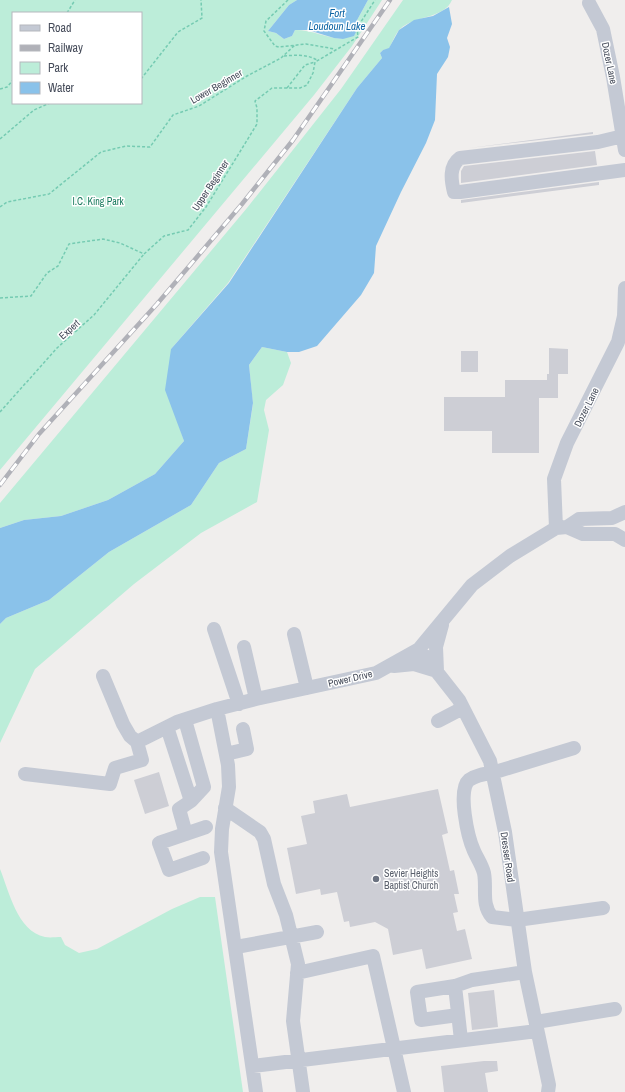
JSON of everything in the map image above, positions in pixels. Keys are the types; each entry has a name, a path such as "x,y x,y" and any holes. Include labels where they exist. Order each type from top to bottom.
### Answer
{"street":[{"name":"Dozer Lane","path":"589,3 603,29 613,76 624,143"},
{"path":"624,143 598,142 460,158 453,167 451,177 454,192 460,192 625,170"},
{"name":"Dozer Lane","path":"562,528 554,479 567,443 618,342 624,316 625,288"},
{"name":"Power Drive","path":"137,742 185,720 217,709 376,673 419,649 444,621 472,585 510,556 579,519 612,518 625,512"},
{"path":"562,528 583,534 615,534 625,540"},
{"path":"384,668 407,664 423,666 436,671 436,647 444,621"},
{"path":"214,629 239,704"},
{"path":"294,634 307,688"},
{"path":"244,647 256,699"},
{"name":"Dresser Road","path":"419,649 460,700 490,761 505,832 525,972 550,1090"},
{"path":"26,774 110,784 115,768 142,760 137,742 130,736 123,724 103,676"},
{"path":"438,721 463,708"},
{"path":"217,709 226,754 229,786 222,829 221,852 256,1092"},
{"path":"185,720 204,787 191,801 179,808 186,834"},
{"path":"167,728 191,801"},
{"path":"226,754 247,749 243,729"},
{"path":"574,748 492,773 479,775 468,780 464,789 464,803 473,850 484,873 485,906 492,916 517,920 603,908"},
{"path":"225,808 260,832 264,839 274,884 286,915 298,964 293,1020 303,1092"},
{"path":"203,858 168,870 159,844 206,827"},
{"path":"236,947 317,932"},
{"path":"297,973 373,956 404,1092"},
{"path":"458,1015 421,1020 418,992 455,986 472,980 525,972"},
{"path":"455,986 461,1040"},
{"path":"253,1066 461,1040 615,1009"}],"path":[{"path":"68,12 75,0"},
{"path":"142,78 178,32 202,18 201,0"},
{"path":"288,0 266,21 264,31 275,46 283,47 306,44 337,49"},
{"path":"287,88 305,65 316,61 358,37 357,28 375,0"},
{"name":"Lower Beginner","path":"0,207 7,202 49,194 101,152 126,146 150,147 173,115 199,106 247,76 284,56 295,45"},
{"path":"284,56 300,55 312,57 316,61"},
{"name":"Upper Beginner","path":"144,254 164,236 188,230 206,207 257,124 258,108 255,101 272,88 300,88 307,85 313,73 316,61"},
{"path":"0,89 7,87 12,81"},
{"path":"0,139 34,110 48,104"},
{"path":"0,298 31,296 47,273 58,266 68,244 103,239 120,243 144,254"},
{"name":"Expert","path":"0,412 57,348 94,315 144,254"}],"green space":[{"name":"I.C. King Park","path":"0,0 297,0 289,5 268,31 276,33 284,39 292,36 295,30 307,31 343,39 355,28 356,22 368,0 382,0 352,46 314,95 0,470"},
{"path":"403,0 452,0 443,11 413,21 400,29 389,49 383,50 380,53 382,58 357,88 228,283 171,349 178,423 184,441 155,474 108,500 61,516 24,520 0,528 0,503 247,208 341,89"},
{"path":"262,347 287,352 291,363 283,385 266,400 264,410 269,430 257,502 201,533 134,584 35,669 0,743 0,624 6,618 49,600 109,552 191,505 219,463 246,449 253,404 249,365"},
{"path":"0,869 15,909 27,927 35,933 45,937 61,937 65,945 79,953 97,949 172,909 200,897 215,897 243,1092 0,1092"}],"water":[{"name":"Fort Loudoun Lake","path":"297,0 368,0 356,22 356,32 354,36 343,39 334,38 308,30 295,30 292,36 284,39 276,33 268,31 289,5"},
{"path":"449,7 452,24 447,38 450,47 448,57 437,74 435,120 426,143 376,246 374,273 361,295 317,346 299,352 287,352 262,347 249,365 253,403 246,449 219,463 191,505 109,552 49,600 6,618 0,624 0,528 24,520 61,516 108,500 155,474 184,441 165,390 171,349 229,283 357,88 382,58 380,53 389,48 399,30 414,20 433,16"}],"building":[{"path":"593,132 593,134 469,148"},
{"path":"595,151 597,165 461,183 461,171 464,166"},
{"path":"599,182 599,185 461,203 461,200"},
{"path":"549,348 568,349 568,374 558,374 558,398 539,398 539,453 492,453 492,431 444,431 444,397 505,397 505,380 547,380 547,374 549,374"},
{"path":"461,351 478,351 478,372 461,372"},
{"path":"159,772 169,806 145,814 134,780"},
{"name":"Sevier Heights Baptist Church","path":"438,789 448,833 442,835 450,871 454,870 459,894 454,894 458,912 453,913 457,931 465,929 472,959 426,969 422,949 393,955 388,929 375,922 350,927 349,921 344,922 337,892 321,895 320,889 296,894 287,848 307,844 301,816 315,813 313,801 347,794 350,807"},
{"path":"494,990 498,1027 472,1030 468,993"},
{"path":"497,1061 498,1071 485,1073 488,1092 444,1092 441,1066"}],"railway":[{"path":"0,485 39,434 157,304 242,204 293,140 390,0"}],"place":[{"name":"Sevier Heights Baptist Church","path":"376,879"}]}
